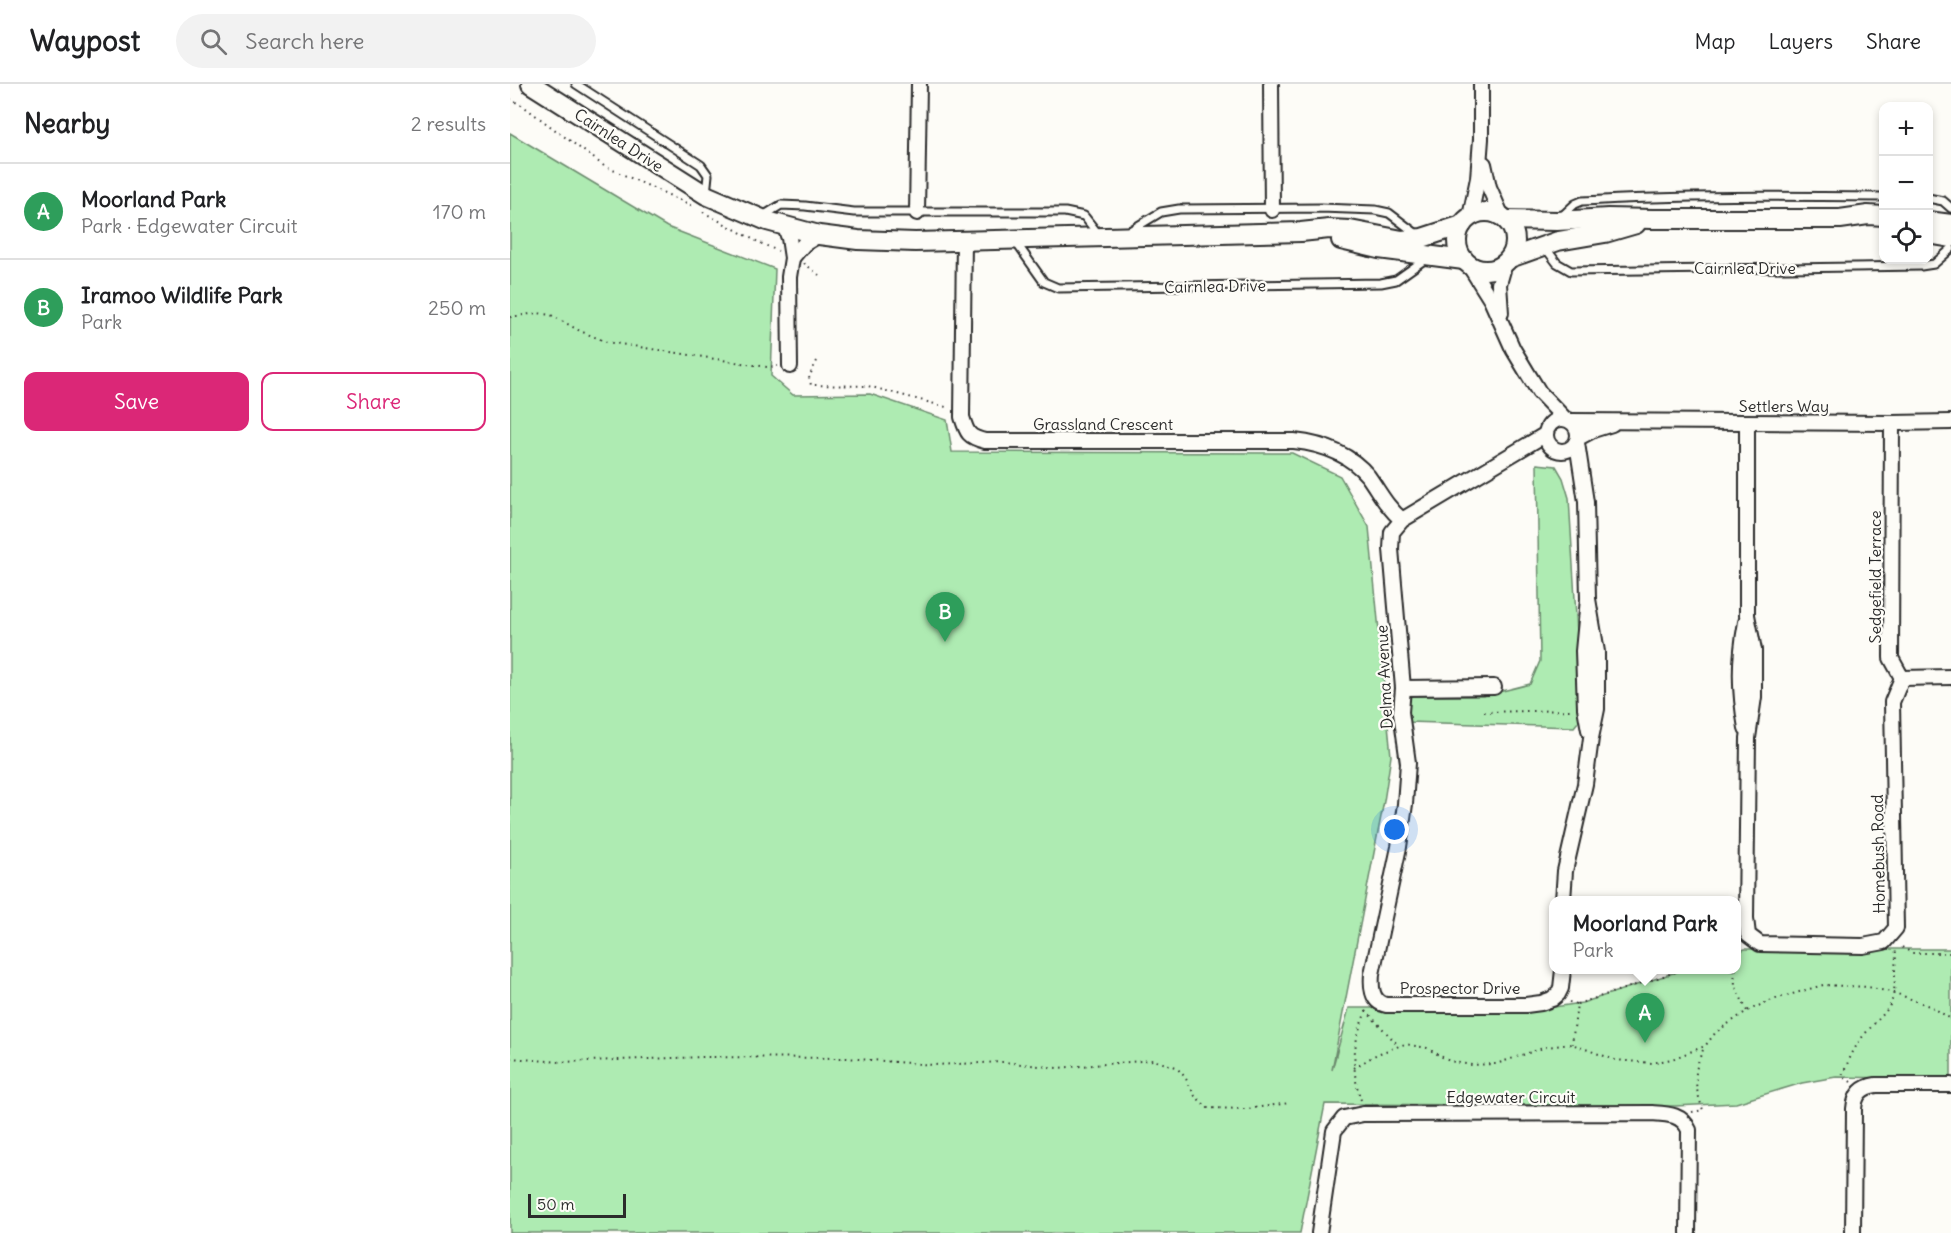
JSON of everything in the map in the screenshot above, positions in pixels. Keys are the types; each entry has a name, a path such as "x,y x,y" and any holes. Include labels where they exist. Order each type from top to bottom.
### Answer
{"street":[{"name":"Cairnlea Drive","path":"531,84 706,195 760,218 819,235 858,240 915,242 1301,232 1329,229 1350,230 1402,240 1422,238 1466,221"},
{"path":"917,213 919,84"},
{"path":"1271,84 1272,210"},
{"path":"1481,84 1478,178 1466,221 1458,234 1459,252 1491,300 1513,349 1539,392 1577,428 1586,502 1588,599 1584,651 1585,708 1591,738 1586,784 1565,871 1563,896"},
{"path":"1481,139 1485,173 1504,218 1514,234 1514,251 1507,261 1499,284 1502,324"},
{"path":"1466,221 1486,212 1504,218 1557,221 1608,218 1840,219 1879,216"},
{"path":"1466,262 1478,269 1497,268 1507,261 1557,240 1605,233 1652,219"},
{"path":"1840,219 1879,225"},
{"path":"1933,222 1951,224"},
{"path":"784,225 797,260"},
{"name":"Cairnlea Drive","path":"1301,232 1379,249 1466,262"},
{"path":"790,366 789,277 804,244 819,235"},
{"path":"1933,235 1951,237"},
{"name":"Grassland Crescent","path":"964,240 962,417 966,431 974,438 985,441 1316,443 1352,461 1366,475 1385,503 1402,520"},
{"path":"1539,392 1546,439 1571,463 1583,484"},
{"path":"1402,520 1511,456 1546,431 1555,420 1567,420"},
{"name":"Settlers Way","path":"1567,420 1951,422"},
{"name":"Settlers Way","path":"1577,440 1593,430 1617,422"},
{"name":"Homebush Road","path":"1747,422 1748,615 1741,650 1740,697 1748,738 1746,918 1748,935 1760,944 1863,946 1884,942 1896,928 1892,702 1902,678"},
{"name":"Sedgefield Terrace","path":"1892,423 1891,658 1902,678"},
{"path":"1511,456 1569,450 1577,440"},
{"name":"Delma Avenue","path":"1369,1005 1372,974 1406,804 1408,763 1401,712 1403,688 1391,537 1402,520"},
{"path":"1902,678 1951,677"},
{"path":"1403,688 1494,687"},
{"name":"Prospector Drive","path":"1369,1005 1526,1005 1541,1003 1558,994 1562,974"},
{"path":"1853,1233 1854,1109 1857,1096 1864,1088 1876,1085 1951,1084"},
{"name":"Edgewater Circuit","path":"1319,1233 1334,1131 1344,1118 1363,1114 1582,1113 1667,1114 1674,1115 1686,1124 1689,1140 1688,1233"}],"lane":[{"name":"Cairnlea Drive","path":"576,84 701,165 708,175 706,195"},
{"path":"1557,221 1575,204 1582,201 1713,197 1879,197"},
{"path":"1933,199 1944,201 1951,208"},
{"path":"760,218 781,205 854,212 1065,212 1084,216 1100,236"},
{"path":"1124,236 1150,217 1161,212 1179,209 1332,208 1389,213 1422,238"},
{"name":"Cairnlea Drive","path":"1013,238 1044,282 1058,288 1381,283 1396,280 1431,255"},
{"name":"Cairnlea Drive","path":"1543,246 1557,263 1571,271 1911,267 1934,264 1951,249"}],"path":[{"path":"510,99 523,106 604,166 675,197 779,251"},
{"path":"797,260 819,276"},
{"path":"510,317 537,313 551,315 580,331 607,342 767,367 790,366"},
{"path":"817,361 809,377 811,385 868,386 946,407"},
{"path":"1484,712 1575,710"},
{"path":"1852,1084 1842,1076 1848,1061 1863,1036 1885,1014 1895,993 1897,956 1891,934"},
{"path":"1741,950 1747,945"},
{"path":"1902,946 1912,953 1951,953"},
{"path":"1565,1000 1577,1004 1667,974"},
{"path":"1734,974 1735,985 1747,1011"},
{"path":"1690,1112 1703,1110 1695,1084 1695,1072 1704,1046 1716,1032 1747,1011 1772,999 1823,985 1868,987 1895,993 1932,1007 1951,1019"},
{"path":"1572,1044 1577,1004"},
{"path":"1362,1106 1357,1091 1354,1068 1355,1048 1359,1027 1369,1005 1399,1046"},
{"path":"1354,1068 1377,1054 1405,1044 1426,1048 1449,1061 1472,1065 1496,1064 1546,1047 1572,1044 1615,1060 1652,1063 1683,1056 1704,1046"},
{"path":"510,1058 560,1062 704,1057 846,1058 934,1065 1004,1062 1057,1068 1153,1060 1176,1067 1185,1077 1195,1096 1208,1108 1247,1109 1289,1103"}],"green space":[{"path":"510,133 667,227 775,269 771,376 793,395 870,394 947,420 952,452 1292,453 1340,476 1369,527 1391,756 1332,1070 1349,1008 1547,1008 1582,1003 1670,974 1741,974 1741,950 1745,949 1951,949 1951,1079 1836,1077 1802,1083 1736,1103 1675,1106 1325,1104 1300,1233 510,1233"},
{"path":"1537,464 1556,466 1563,478 1569,498 1582,717 1574,727 1408,722 1408,696 1483,696 1530,684 1540,661"}],"place":[{"name":"Iramoo Wildlife Park","path":"945,642"},
{"name":"Moorland Park","path":"1645,1043"}]}
